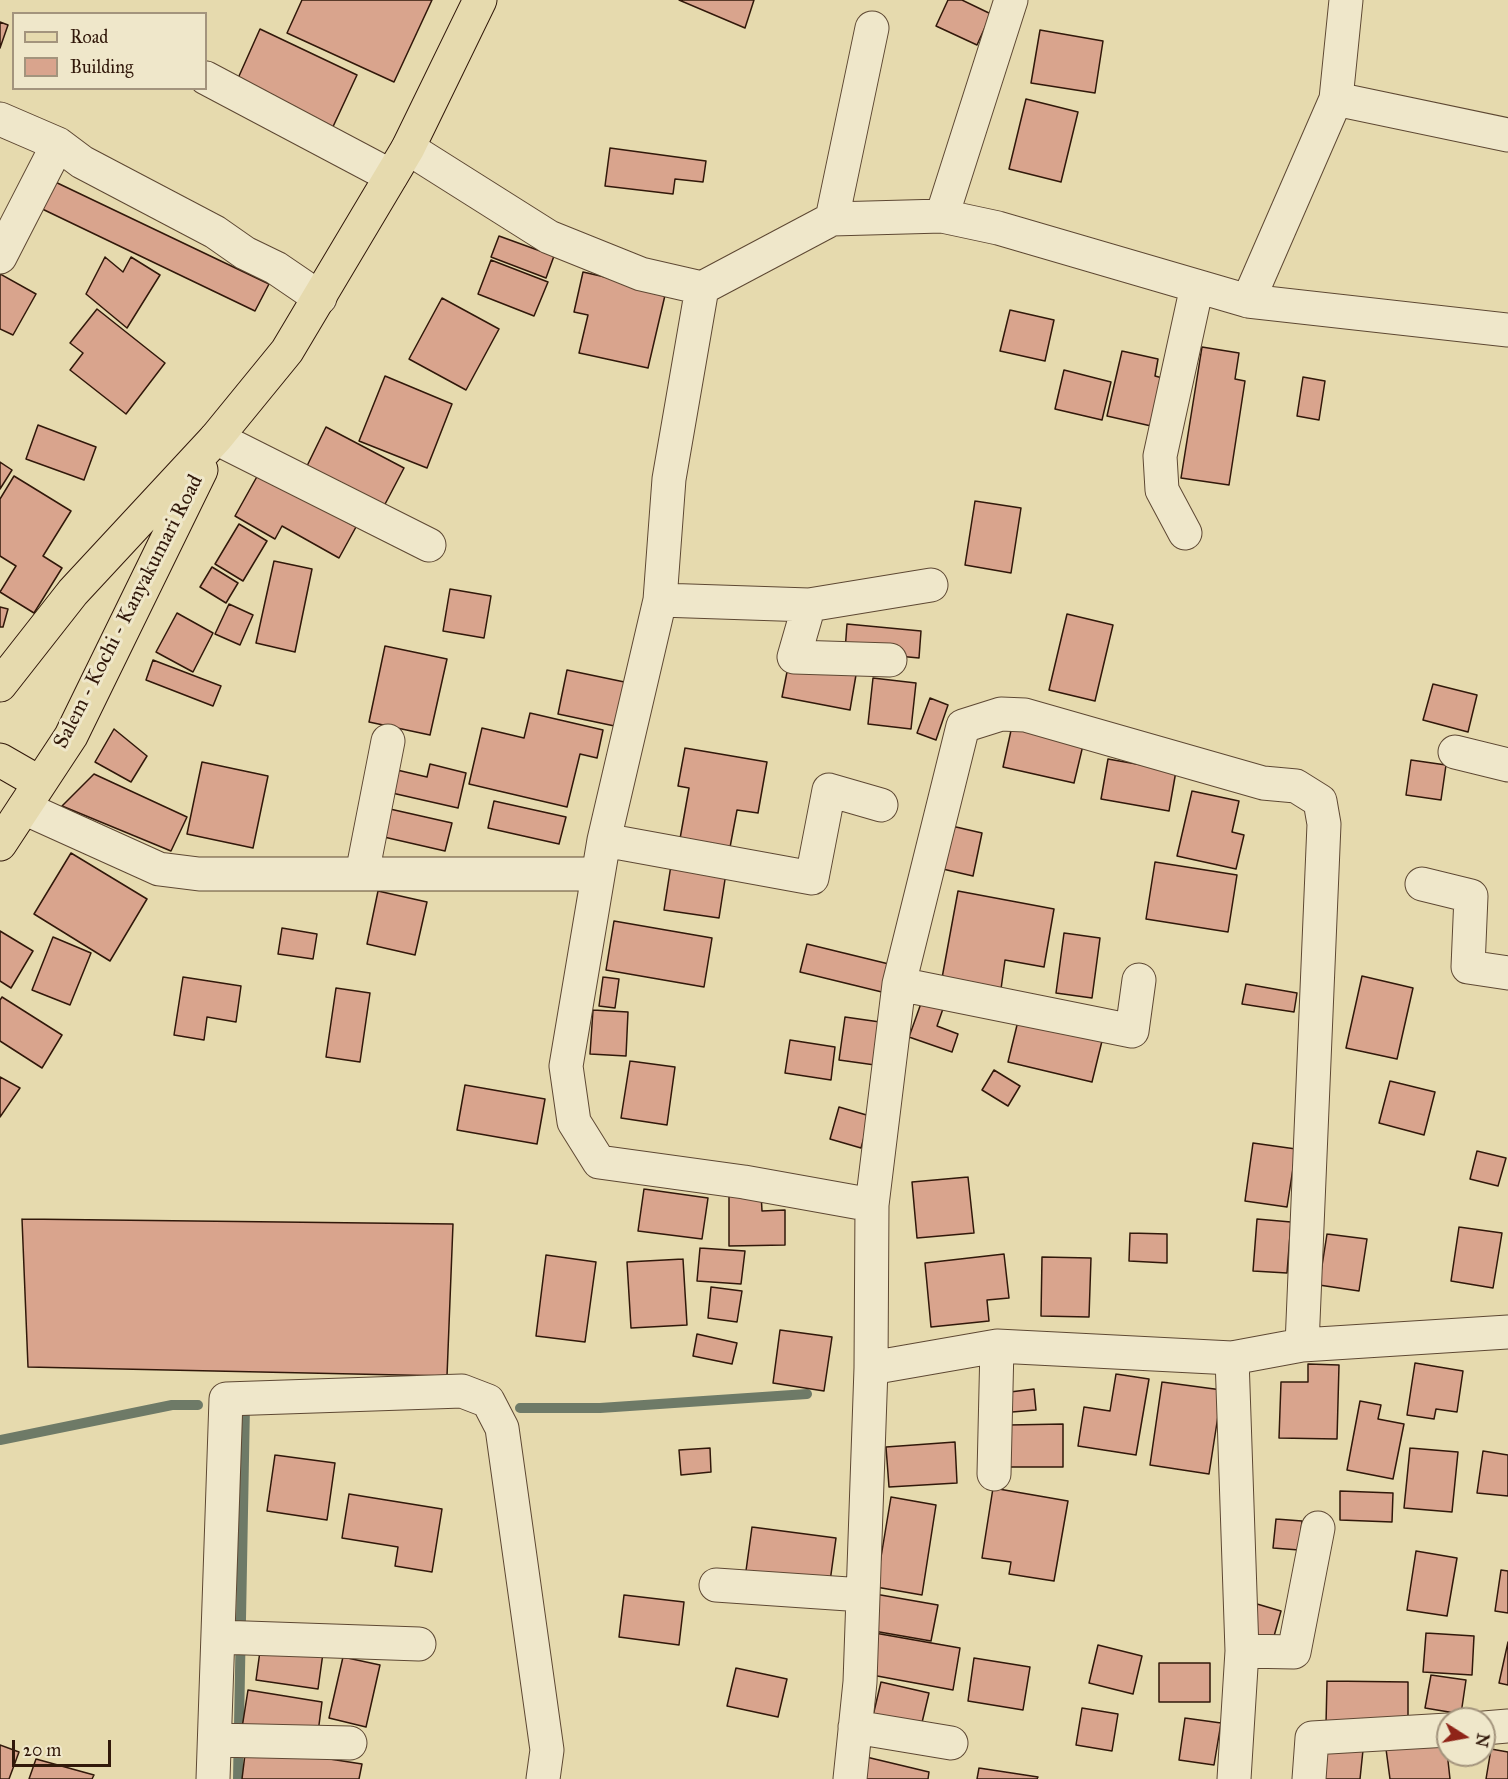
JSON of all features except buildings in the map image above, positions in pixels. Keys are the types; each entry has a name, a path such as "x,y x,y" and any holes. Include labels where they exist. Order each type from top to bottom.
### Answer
{"main road":[{"name":"Salem - Kochi - Kanyakumari Road","path":"0,685 73,592 216,438 287,351 408,148 480,0"},
{"name":"Salem - Kochi - Kanyakumari Road","path":"0,844 71,736 216,438"},
{"path":"0,760 32,795"}],"street":[{"path":"942,216 1011,0"},
{"path":"1248,300 1336,99 1346,0"},
{"path":"831,219 872,28"},
{"path":"207,79 390,176"},
{"path":"1336,99 1508,135"},
{"path":"0,119 57,144 82,162 215,232 245,253 276,268 320,298"},
{"path":"0,257 57,144"},
{"path":"408,148 549,237 641,274 702,288 831,219 942,216 998,228 1248,300 1508,330"},
{"path":"1185,533 1162,490 1160,456 1197,286"},
{"path":"702,288 669,479 660,600 603,840 566,1066 574,1122 599,1162 744,1182 872,1205"},
{"path":"216,438 429,545"},
{"path":"660,600 809,605 883,591 931,585"},
{"path":"809,605 794,657 890,660"},
{"path":"850,1779 860,1682 871,1368 872,1205 899,984 963,726 1001,714 1026,715 1263,783 1296,786 1320,801 1323,824 1302,1345"},
{"path":"362,874 388,741"},
{"path":"1455,752 1508,765"},
{"path":"603,840 812,878 829,790 881,805"},
{"path":"32,795 159,869 199,874 597,874"},
{"path":"1422,884 1471,896 1468,967 1508,973"},
{"path":"899,984 1132,1031 1139,980"},
{"path":"871,1368 997,1346 1232,1358 1302,1345 1508,1332"},
{"path":"994,1474 997,1346"},
{"path":"1232,1358 1242,1651 1234,1779"},
{"path":"213,1779 226,1399 462,1391 488,1401 501,1428 547,1750 543,1779"},
{"path":"1242,1651 1294,1653 1318,1528"},
{"path":"716,1585 863,1595"},
{"path":"218,1636 419,1644"},
{"path":"855,1727 951,1743"},
{"path":"1309,1779 1312,1738 1436,1731"},
{"path":"215,1740 350,1743"}],"waterway":[{"path":"520,1408 600,1408 807,1394"},
{"path":"0,1440 172,1405 198,1405"},
{"path":"238,1779 245,1405"}]}
